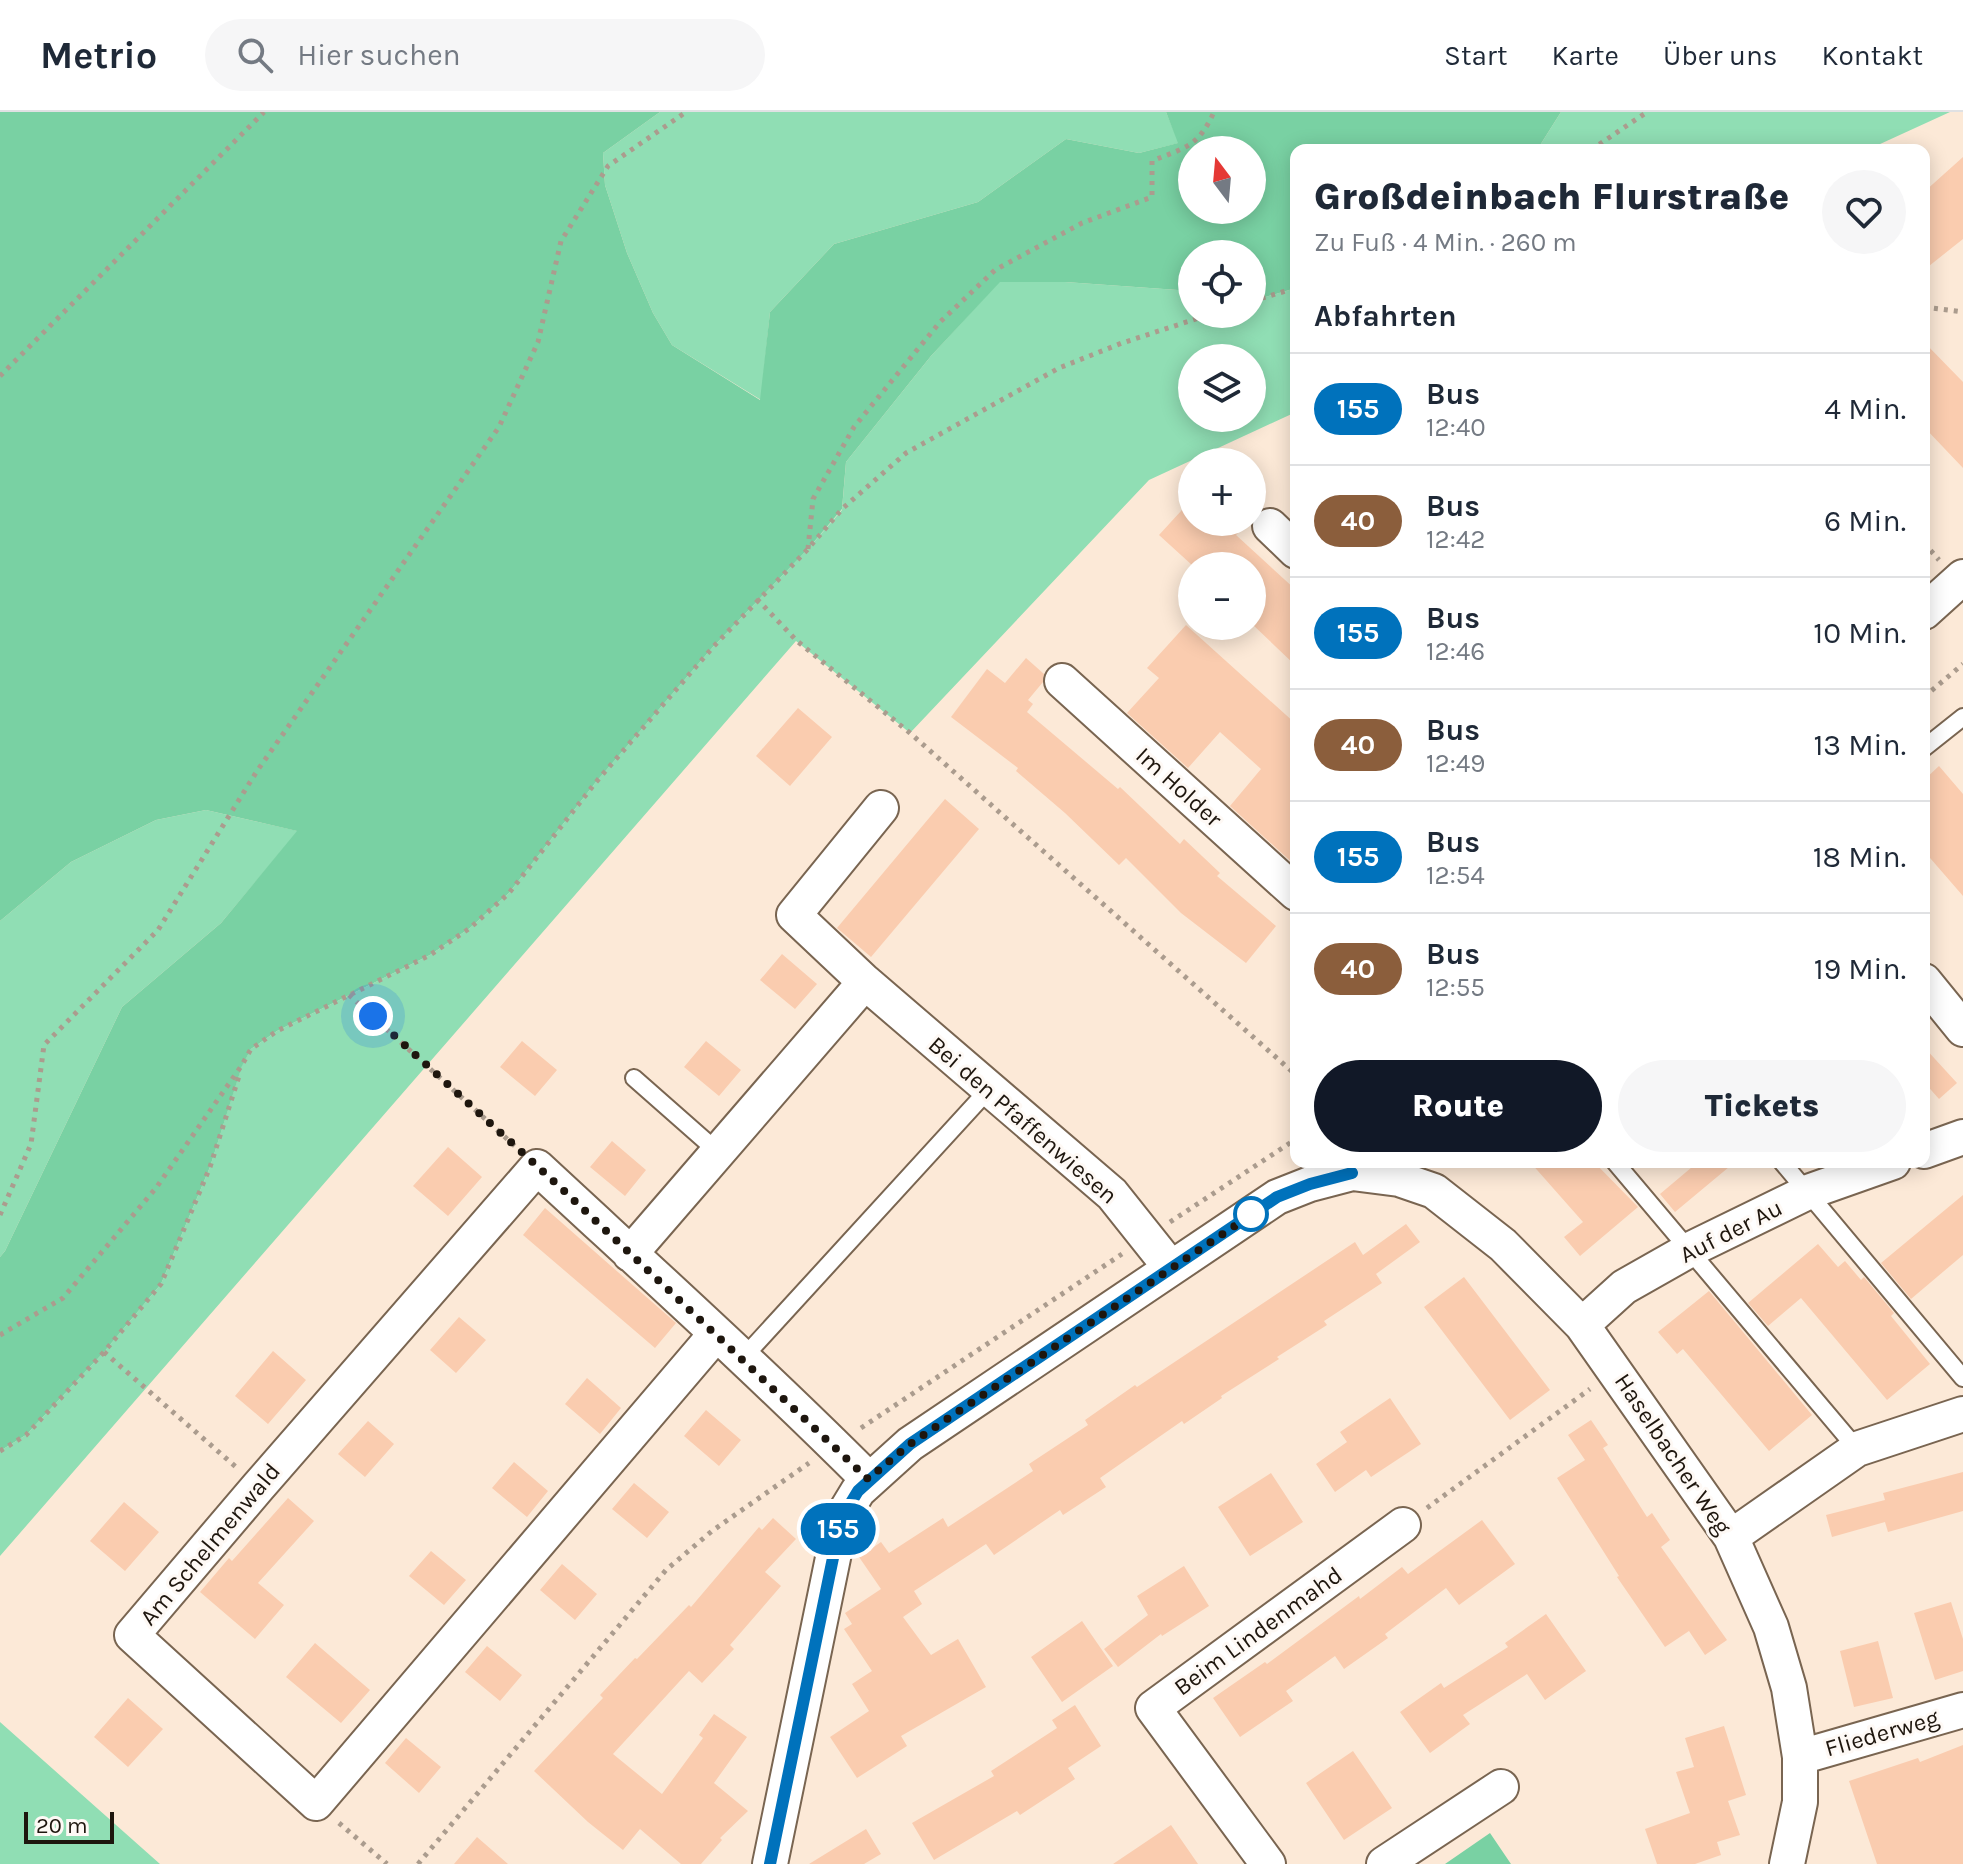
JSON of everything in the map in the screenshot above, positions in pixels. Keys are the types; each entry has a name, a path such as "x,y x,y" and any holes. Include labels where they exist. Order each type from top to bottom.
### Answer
{"street":[{"path":"1270,526 1290,545"},
{"path":"1930,607 1963,577"},
{"name":"Im Holder","path":"1062,681 1290,888"},
{"name":"Bei den Pfaffenwiesen","path":"881,808 794,915 865,982 1112,1194 1171,1268"},
{"path":"630,1254 865,982"},
{"path":"1930,988 1963,1029"},
{"path":"1930,1149 1963,1137"},
{"path":"537,1167 868,1479"},
{"name":"Am Schelmenwald","path":"316,1803 132,1635 537,1167"},
{"path":"770,1864 841,1519 868,1479 910,1444 1277,1197 1351,1168"},
{"name":"Haselbacher Weg","path":"1351,1168 1434,1191 1503,1245 1582,1325 1731,1537 1771,1627 1789,1688 1800,1757 1800,1802 1787,1864"},
{"name":"Auf der Au","path":"1582,1325 1624,1287 1691,1249 1808,1192 1876,1168"},
{"path":"316,1803 716,1334"},
{"path":"1731,1537 1857,1449 1963,1414"},
{"name":"Beim Lindenmahd","path":"1268,1864 1153,1708 1403,1525"},
{"name":"Fliederweg","path":"1800,1757 1963,1710"},
{"path":"1384,1864 1501,1787"}],"lane":[{"path":"1930,743 1963,717"},
{"path":"634,1078 718,1152"},
{"path":"742,1359 990,1088"},
{"path":"1620,1168 1857,1449"},
{"path":"1787,1168 1963,1378"}],"path":[{"path":"0,376 264,112"},
{"path":"0,1215 31,1144 44,1045 158,930 257,771 499,427 538,342 561,241 608,166 686,112"},
{"path":"807,550 813,499 847,439 940,322 995,270 1082,223 1152,197 1152,161 1191,145 1205,134 1214,112"},
{"path":"1600,144 1647,112"},
{"path":"1266,297 1290,290"},
{"path":"1930,308 1963,312"},
{"path":"0,1335 63,1298 156,1188 251,1049 277,1031 430,955 470,928 509,893 596,782 757,599 807,550 842,509 906,453 1059,368 1178,325"},
{"path":"757,599 797,641 910,733 1290,1070"},
{"path":"1930,692 1963,664"},
{"path":"349,995 537,1167"},
{"path":"0,1451 26,1435 104,1352 161,1284 210,1167 242,1065"},
{"path":"104,1352 258,1487"},
{"path":"1403,1525 1616,1370"},
{"path":"316,1803 387,1864"}],"green space":[{"path":"0,112 660,112 603,153 605,185 627,253 653,313 672,345 760,400 770,312 834,244 978,202 1066,139 1139,153 1178,143 1166,112 1561,112 1541,144 1290,144 1290,290 1266,297 1266,240 1178,240 1178,290 1065,282 1000,282 931,356 846,462 842,509 807,550 713,647 596,782 509,893 470,928 430,955 277,1031 251,1049 242,1066 210,1167 161,1284 104,1352 26,1435 0,1451 0,1257 122,1007 221,923 297,831 206,810 156,820 71,862 0,921"},
{"path":"660,112 1166,112 1178,141 1178,143 1139,153 1066,139 978,202 834,244 770,312 761,400 672,345 653,313 627,253 605,185 603,153"},
{"path":"1561,112 1950,112 1880,144 1541,144"},
{"path":"1000,281 1178,290 1178,328 1266,328 1266,297 1290,290 1290,415 1266,426 1266,344 1178,344 1178,432 1253,432 1218,448 1178,448 1178,467 1149,480 910,733 796,641 0,1556 0,1451 26,1435 104,1352 161,1284 210,1167 242,1065 251,1049 277,1031 430,955 470,928 509,893 596,782 713,647 842,510 846,462 931,356"},
{"path":"206,810 298,831 221,923 122,1007 0,1257 0,921 71,862 156,820"},
{"path":"0,1722 160,1864 0,1864"},
{"path":"1490,1833 1511,1864 1445,1864"}],"building":[{"path":"1963,157 1963,239 1930,265 1930,187"},
{"path":"1930,348 1963,382 1963,468 1930,433"},
{"path":"1178,514 1178,536 1237,536 1255,552 1178,552 1159,535"},
{"path":"1266,562 1290,584 1290,660 1266,637"},
{"path":"1178,634 1178,640 1203,640 1290,719 1290,861 1230,806 1261,769 1220,732 1188,768 1127,713 1159,678 1147,668"},
{"path":"1026,658 1044,674 1043,682 1028,700 1033,704 1027,712 1118,789 1120,787 1180,844 1184,839 1220,873 1217,876 1276,926 1246,963 1181,913 1126,858 1119,865 1016,771 1018,768 951,717 987,669 1005,683"},
{"path":"798,708 832,737 790,786 756,756"},
{"path":"1939,766 1963,794 1963,896 1930,858 1930,774"},
{"path":"945,799 979,829 871,957 837,928"},
{"path":"782,954 817,984 795,1009 760,980"},
{"path":"522,1041 557,1070 535,1096 500,1067"},
{"path":"706,1041 741,1070 719,1096 684,1067"},
{"path":"1930,1054 1957,1083 1939,1099 1930,1089"},
{"path":"612,1141 646,1170 625,1196 590,1167"},
{"path":"448,1147 482,1177 448,1216 413,1186"},
{"path":"1535,1168 1600,1168 1638,1207 1580,1256 1564,1237 1583,1222"},
{"path":"1691,1168 1728,1168 1675,1212 1660,1194"},
{"path":"1963,1195 1963,1255 1911,1299 1881,1263"},
{"path":"545,1208 676,1323 655,1348 523,1235"},
{"path":"1406,1224 1420,1242 1376,1274 1382,1283 1324,1321 1327,1325 1100,1478 1106,1487 1063,1515 1060,1510 994,1555 986,1544 914,1591 922,1604 903,1617 931,1655 958,1639 986,1687 901,1736 907,1746 857,1778 830,1737 869,1711 852,1684 872,1671 844,1629 852,1624 845,1613 881,1589 859,1557 881,1542 889,1553 943,1518 948,1527 1033,1471 1029,1464 1088,1425 1085,1420 1135,1385 1137,1387 1355,1242 1363,1255"},
{"path":"1818,1244 1838,1267 1845,1261 1861,1280 1864,1277 1930,1364 1887,1400 1801,1298 1768,1326 1748,1303"},
{"path":"1464,1277 1550,1390 1510,1420 1424,1307"},
{"path":"1709,1291 1812,1415 1769,1451 1683,1349 1677,1354 1658,1332"},
{"path":"459,1317 486,1340 456,1373 430,1350"},
{"path":"273,1351 306,1380 268,1424 235,1396"},
{"path":"587,1378 621,1408 600,1434 565,1404"},
{"path":"1390,1398 1421,1444 1371,1477 1366,1470 1335,1492 1316,1464 1347,1442 1340,1432"},
{"path":"706,1410 741,1440 719,1466 684,1436"},
{"path":"1591,1420 1608,1445 1603,1448 1647,1517 1652,1513 1670,1540 1661,1547 1727,1640 1705,1655 1689,1631 1665,1647 1617,1577 1557,1478 1585,1460 1568,1435"},
{"path":"368,1421 394,1444 365,1477 338,1454"},
{"path":"514,1462 548,1491 527,1517 492,1488"},
{"path":"1963,1472 1963,1511 1888,1532 1885,1522 1832,1537 1826,1515 1885,1500 1883,1493"},
{"path":"1271,1473 1303,1522 1250,1556 1218,1507"},
{"path":"634,1483 669,1512 647,1538 612,1509"},
{"path":"288,1498 314,1521 258,1583 284,1605 255,1639 200,1592"},
{"path":"124,1502 159,1532 125,1571 90,1541"},
{"path":"773,1518 796,1539 765,1572 781,1586 730,1645 734,1649 702,1683 689,1671 613,1754 662,1794 703,1738 699,1735 714,1714 747,1737 714,1783 748,1811 720,1838 722,1840 701,1864 681,1864 640,1829 623,1850 534,1771 603,1698 600,1695 689,1605 691,1607 759,1527 762,1530"},
{"path":"1482,1520 1515,1564 1459,1605 1446,1588 1385,1634 1388,1638 1344,1669 1335,1656 1286,1691 1293,1701 1240,1737 1213,1698 1265,1662 1267,1664 1402,1567 1408,1574"},
{"path":"431,1551 466,1580 444,1605 409,1576"},
{"path":"562,1564 597,1594 575,1620 540,1590"},
{"path":"1184,1566 1209,1606 1161,1634 1118,1667 1104,1649 1148,1615 1137,1596"},
{"path":"1951,1602 1963,1639 1963,1671 1935,1680 1914,1613"},
{"path":"1546,1614 1586,1671 1545,1700 1527,1674 1463,1715 1470,1724 1430,1753 1400,1712 1441,1683 1444,1688 1508,1647 1505,1643"},
{"path":"1082,1621 1113,1666 1062,1702 1031,1657"},
{"path":"1878,1641 1893,1698 1854,1707 1840,1651"},
{"path":"315,1643 370,1690 341,1723 286,1677"},
{"path":"487,1646 522,1675 500,1701 465,1672"},
{"path":"128,1698 163,1729 128,1767 94,1737"},
{"path":"1075,1705 1101,1746 1068,1768 1075,1779 1020,1815 1017,1811 934,1860 912,1823 994,1776 991,1771 1057,1728 1052,1720"},
{"path":"1724,1726 1746,1795 1728,1801 1740,1835 1717,1842 1721,1855 1695,1864 1657,1864 1645,1829 1690,1813 1676,1772 1694,1767 1685,1738"},
{"path":"406,1738 441,1767 419,1793 385,1763"},
{"path":"1963,1745 1963,1864 1877,1864 1849,1781 1918,1758 1920,1762"},
{"path":"1353,1751 1392,1808 1344,1840 1306,1783"},
{"path":"1171,1825 1198,1864 1113,1864"},
{"path":"866,1829 881,1854 864,1864 809,1864"},
{"path":"477,1837 508,1864 454,1864"}],"bus line":[{"name":"155","path":"770,1864 827,1576 841,1519 858,1491 910,1444 1277,1197 1352,1173"}],"route":[{"path":"373,1016 561,1188 868,1479 910,1444 1254,1213 1251,1214"}]}
